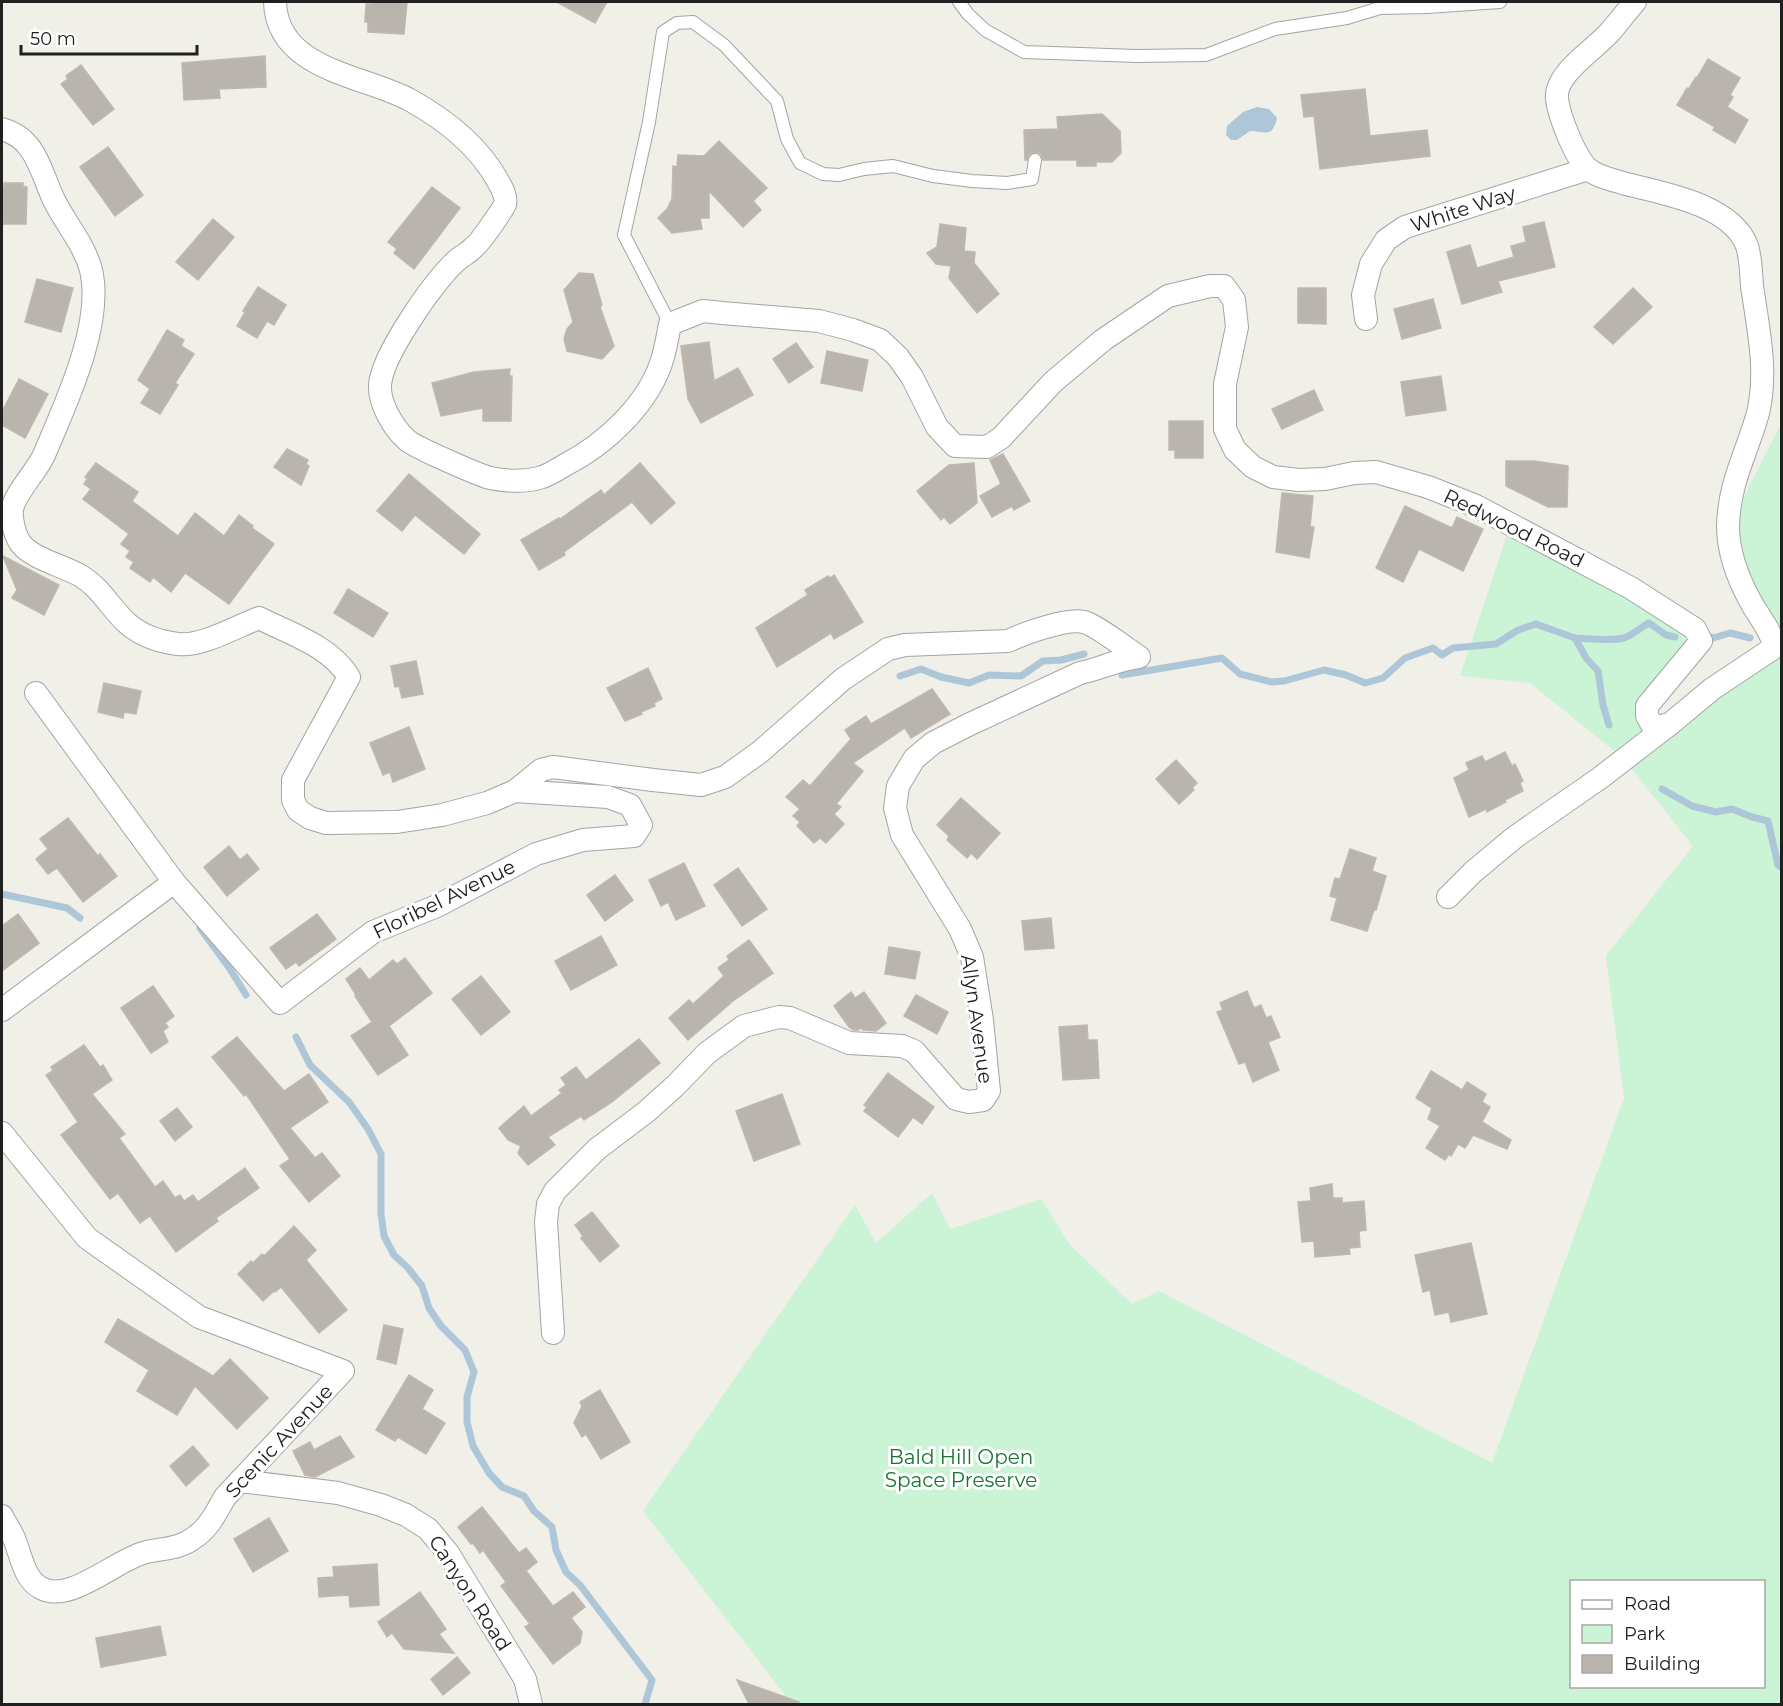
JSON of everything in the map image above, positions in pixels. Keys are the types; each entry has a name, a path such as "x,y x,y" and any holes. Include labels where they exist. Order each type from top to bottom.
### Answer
{"street":[{"path":"275,2 275,13 282,31 295,49 316,63 408,99 438,117 459,132 476,150 492,169 504,194 505,204 476,246 456,261 428,294 387,361 380,384 382,401 393,424 407,441 489,477 513,480 540,478 576,460 605,439 632,411 648,390 663,359 670,324"},
{"path":"1448,897 1473,872 1515,837 1565,803 1670,724 1712,689 1775,647 1773,637 1751,602 1740,577 1733,557 1728,528 1732,485 1758,411 1762,376 1762,356 1747,246 1736,227 1705,207 1610,179 1588,169 1565,128 1556,97 1562,80 1582,57 1608,34 1635,2"},
{"name":"Floribel Avenue","path":"2,129 19,135 30,147 60,212 80,243 91,269 95,300 88,341 57,424 42,459 12,508 14,527 21,544 37,556 82,576 100,590 128,624 147,636 181,645 198,642 259,618 330,654 341,664 349,677 293,780 292,800 298,810 310,818 326,823 397,822 442,815 487,803 515,791 541,770 553,767 701,785 725,777 760,752 843,679 888,649 905,645 1008,641 1021,635 1072,621 1086,622 1111,639"},
{"name":"White Way","path":"1366,319 1363,295 1371,264 1386,240 1405,226 1588,169"},
{"name":"Redwood Road","path":"670,324 702,311 819,321 880,340 898,357 912,377 937,427 955,446 987,447 1001,438 1053,381 1122,328 1168,297 1210,286 1224,286 1234,300 1237,327 1225,384 1225,429 1235,450 1253,467 1273,477 1299,480 1325,479 1354,473 1376,472 1428,487 1511,523 1631,588 1695,628 1701,641 1647,706 1647,716 1652,724 1658,727 1670,724"},
{"name":"Allyn Avenue","path":"553,1333 546,1222 548,1204 555,1191 597,1149 646,1112 707,1053 744,1026 779,1017 798,1022 849,1043 902,1046 914,1051 956,1099 969,1102 983,1100 989,1091 972,957 960,929 902,836 895,808 898,786 914,759 933,743 968,724 1080,673 1124,659 1139,657 1111,639"},
{"name":"Floribel Avenue","path":"36,693 174,882 280,1003 373,932 437,906 536,854 583,840 634,836 641,825 630,805 608,797 515,791"},
{"path":"2,1010 174,882"},
{"name":"Scenic Avenue","path":"2,1133 87,1238 180,1304 199,1317 344,1371 225,1497 214,1517 196,1537 172,1549 142,1553 78,1586 51,1592 39,1588 31,1580 13,1535 2,1516"},
{"name":"Canyon Road","path":"240,1481 338,1493 398,1512 428,1528 448,1553 525,1679 531,1704"}],"lane":[{"path":"959,2 985,30 1024,51 1137,56 1206,55 1275,29 1347,18 1380,8 1500,2"},
{"path":"670,324 624,236 649,122 663,32 677,22 693,22 724,45 777,101 787,139 800,163 824,174 838,176 893,165 933,176 1007,183 1032,179 1035,160"}],"green space":[{"name":"Bald Hill Open Space Preserve","path":"1781,424 1781,1704 792,1704 643,1511 855,1205 876,1243 932,1193 950,1229 1041,1199 1070,1245 1132,1304 1159,1291 1492,1463 1624,1098 1606,956 1693,846 1624,759 1530,683 1460,676 1511,523 1695,629 1647,706 1652,725 1772,651 1728,528"}],"water":[{"path":"1257,107 1269,109 1277,118 1273,129 1268,132 1250,131 1237,140 1231,140 1226,135 1227,126 1243,112"}],"building":[{"path":"372,2 407,2 404,34 368,32 368,22 365,22 366,4 372,4"},
{"path":"557,2 607,2 595,23"},
{"path":"265,56 266,87 219,89 220,98 184,100 182,63"},
{"path":"1708,59 1740,78 1730,95 1733,97 1727,107 1748,120 1735,143 1713,130 1715,127 1677,105"},
{"path":"81,65 114,109 93,125 61,84 68,79 66,76"},
{"path":"1365,89 1370,136 1427,130 1430,156 1320,169 1314,116 1304,117 1301,95"},
{"path":"1102,114 1120,131 1121,153 1112,162 1096,162 1096,166 1077,166 1077,160 1043,160 1041,154 1036,152 1029,154 1025,160 1024,130 1058,129 1057,117"},
{"path":"719,141 767,188 753,201 761,210 743,227 709,191 709,218 700,218 702,229 672,233 658,218 667,209 672,199 673,166 677,167 678,155 704,156"},
{"path":"108,147 143,195 115,216 80,167"},
{"path":"4,183 23,183 23,186 27,187 26,224 2,224 2,187"},
{"path":"432,187 460,208 414,269 394,253 397,249 388,242"},
{"path":"213,219 234,237 198,280 176,262"},
{"path":"1544,222 1555,267 1498,281 1502,292 1462,304 1447,252 1470,245 1477,268 1514,257 1511,246 1526,242 1523,227"},
{"path":"940,224 966,228 964,251 975,252 974,263 999,294 977,313 949,278 951,266 936,264 927,253 937,247"},
{"path":"579,273 593,274 602,305 600,307 614,346 602,359 567,351 564,339 567,329 573,322 564,290"},
{"path":"37,279 73,288 61,332 25,322"},
{"path":"258,287 286,305 274,325 267,321 257,338 237,326 245,312 243,311"},
{"path":"1298,288 1326,288 1326,324 1298,323"},
{"path":"1633,288 1652,307 1613,344 1594,327"},
{"path":"1433,299 1441,328 1402,339 1394,309"},
{"path":"167,330 184,340 181,346 194,354 175,383 178,385 160,414 141,403 150,389 138,380"},
{"path":"709,342 714,381 738,368 753,395 701,423 688,399 681,346"},
{"path":"796,343 813,367 789,383 773,359"},
{"path":"827,351 868,360 862,391 821,383"},
{"path":"510,369 509,376 512,376 511,421 483,421 483,408 441,416 432,383 474,372"},
{"path":"1441,376 1446,410 1406,416 1401,382"},
{"path":"19,379 48,394 25,438 2,425 2,412"},
{"path":"1314,390 1323,410 1282,429 1272,409"},
{"path":"1169,421 1203,421 1203,458 1175,458 1175,450 1169,450"},
{"path":"287,449 308,460 306,464 309,466 301,485 274,467"},
{"path":"1003,454 1030,501 1014,510 1012,506 992,517 980,496 1001,484 990,460"},
{"path":"1506,461 1534,461 1568,466 1567,507 1548,507 1506,486"},
{"path":"96,463 138,492 132,501 178,536 195,513 224,536 239,515 274,544 229,604 185,573 171,592 153,577 150,582 130,568 134,562 126,557 130,551 121,544 129,534 83,499 91,489 84,484 87,479 85,477"},
{"path":"640,463 675,503 651,524 632,502 564,552 565,555 539,570 521,540 560,519 601,490 604,495"},
{"path":"974,463 977,503 950,524 944,517 941,520 917,491 949,465"},
{"path":"409,474 480,534 464,554 415,515 402,531 377,511"},
{"path":"1282,493 1313,496 1310,527 1314,527 1309,558 1276,552"},
{"path":"1405,506 1452,528 1457,517 1483,529 1463,571 1419,549 1403,582 1376,568"},
{"path":"3,556 59,585 44,615 12,598 17,590"},
{"path":"834,575 863,622 834,639 831,633 777,667 756,628 808,595 805,590 828,576 830,578"},
{"path":"348,589 388,613 373,637 334,613"},
{"path":"416,661 423,694 402,698 399,686 395,687 391,666"},
{"path":"648,668 662,699 654,703 655,706 641,712 642,714 625,721 607,688"},
{"path":"104,683 141,691 136,714 124,712 123,718 98,712"},
{"path":"932,689 950,714 911,738 905,728 853,763 863,771 836,804 841,807 834,814 844,824 826,843 820,838 814,843 797,826 800,822 793,816 800,809 786,797 803,780 810,786 851,739 845,730 866,716 871,724"},
{"path":"409,727 425,769 393,782 390,772 383,775 370,743"},
{"path":"1505,752 1512,766 1515,764 1523,781 1520,783 1523,791 1487,812 1486,809 1469,817 1454,778 1469,770 1466,763 1482,756 1485,762"},
{"path":"1176,760 1197,783 1192,788 1194,790 1179,804 1156,779"},
{"path":"961,798 1000,833 977,859 971,853 967,858 947,840 949,836 937,825"},
{"path":"68,818 117,876 83,902 57,868 48,874 36,859 48,849 40,839"},
{"path":"229,846 240,860 247,854 259,869 227,896 204,867"},
{"path":"1350,849 1376,858 1372,871 1386,876 1367,931 1331,920 1337,898 1330,896 1335,878 1340,879"},
{"path":"684,863 705,906 676,920 668,902 661,906 649,880"},
{"path":"738,868 767,909 742,926 714,885"},
{"path":"615,875 633,900 605,921 587,895"},
{"path":"18,914 39,943 2,971 2,926"},
{"path":"317,914 336,939 299,966 296,962 286,969 270,948"},
{"path":"1051,918 1054,948 1025,950 1022,921"},
{"path":"601,936 617,965 571,990 555,961"},
{"path":"749,940 773,973 733,1001 688,1040 669,1018 689,1000 693,1004 724,976 718,968 729,960 727,956"},
{"path":"889,947 920,952 915,979 885,974"},
{"path":"405,958 432,993 389,1026 408,1055 378,1075 351,1036 372,1022 346,979 360,968 369,980 393,960 397,964"},
{"path":"481,976 510,1012 481,1035 452,999"},
{"path":"153,986 174,1016 165,1023 168,1027 163,1031 168,1042 151,1053 121,1008"},
{"path":"1247,991 1254,1008 1261,1005 1266,1018 1271,1016 1280,1037 1268,1042 1279,1070 1253,1082 1245,1062 1239,1064 1217,1012 1223,1010 1220,1003"},
{"path":"851,992 855,998 864,992 886,1023 876,1031 861,1028 853,1030 849,1027 834,1006"},
{"path":"916,995 948,1012 937,1034 904,1016"},
{"path":"1087,1025 1088,1040 1097,1040 1099,1078 1063,1080 1059,1027"},
{"path":"237,1037 284,1091 309,1074 328,1102 290,1128 315,1158 322,1153 340,1176 309,1202 280,1166 290,1159 246,1094 244,1096 212,1057"},
{"path":"639,1039 660,1063 612,1102 584,1120 581,1116 548,1137 555,1145 528,1165 518,1153 521,1146 508,1140 499,1128 524,1106 531,1116 562,1093 559,1090 566,1085 561,1078 576,1067 586,1080"},
{"path":"84,1045 100,1067 103,1065 112,1080 92,1094 125,1134 119,1138 155,1187 163,1181 175,1198 180,1195 184,1201 193,1195 198,1202 245,1168 259,1188 216,1218 218,1221 176,1252 150,1216 140,1223 118,1193 110,1199 61,1135 78,1122 46,1075 53,1071 51,1067"},
{"path":"1431,1071 1462,1090 1467,1082 1486,1094 1482,1102 1490,1107 1482,1122 1511,1140 1507,1149 1473,1135 1465,1148 1458,1144 1451,1156 1449,1154 1445,1160 1426,1148 1440,1126 1428,1119 1432,1108 1416,1098"},
{"path":"888,1073 934,1107 922,1124 913,1117 898,1137 864,1111 867,1107 864,1105"},
{"path":"782,1094 800,1144 754,1161 736,1111"},
{"path":"177,1108 192,1127 175,1141 160,1121"},
{"path":"1332,1184 1333,1198 1342,1198 1342,1203 1364,1201 1366,1230 1359,1231 1360,1247 1349,1248 1350,1254 1315,1257 1314,1241 1302,1242 1298,1202 1311,1201 1310,1188"},
{"path":"592,1212 619,1246 600,1262 581,1238 583,1236 575,1225"},
{"path":"294,1226 316,1250 306,1260 347,1310 319,1333 281,1287 263,1301 238,1274 251,1261 253,1263 262,1254 264,1256"},
{"path":"1471,1243 1487,1314 1451,1322 1449,1312 1435,1315 1430,1290 1423,1292 1415,1255"},
{"path":"118,1319 213,1376 230,1359 268,1398 237,1429 195,1386 177,1415 137,1391 149,1370 105,1342"},
{"path":"384,1325 403,1329 396,1364 377,1359"},
{"path":"409,1375 433,1390 422,1409 445,1423 426,1454 398,1437 395,1441 376,1430"},
{"path":"600,1390 630,1442 601,1459 586,1434 582,1437 574,1423 582,1406 580,1402"},
{"path":"340,1436 354,1457 315,1477 305,1475 293,1451 310,1442 314,1450"},
{"path":"193,1446 209,1465 186,1486 170,1466"},
{"path":"482,1507 519,1553 526,1548 537,1562 526,1571 553,1606 573,1592 585,1607 571,1618 582,1632 580,1643 553,1664 525,1627 530,1624 501,1586 506,1582 483,1550 480,1553 458,1527"},
{"path":"269,1518 288,1551 253,1572 234,1539"},
{"path":"377,1564 379,1605 350,1607 349,1595 319,1597 318,1578 334,1577 333,1567"},
{"path":"420,1592 446,1629 439,1634 454,1653 404,1649 392,1633 387,1637 378,1622"},
{"path":"160,1626 166,1655 101,1667 96,1638"},
{"path":"457,1657 470,1673 443,1695 431,1679"},
{"path":"737,1680 799,1702 798,1704 749,1704"}],"waterway":[{"path":"1575,638 1606,640 1624,638 1649,623 1666,635 1675,637"},
{"path":"1122,675 1222,658 1240,674 1272,682 1324,670 1346,675 1365,683 1383,678 1405,658 1433,648 1442,655 1453,648 1496,644 1518,630 1536,624 1575,638 1586,658 1598,671 1603,705 1609,725"},
{"path":"1704,634 1713,638 1730,633 1750,638"},
{"path":"900,676 921,669 941,677 969,683 989,675 1021,676 1043,661 1061,660 1084,654"},
{"path":"1662,789 1692,806 1716,812 1732,809 1768,821 1778,865 1782,868"},
{"path":"2,894 67,908 80,918"},
{"path":"200,928 246,995"},
{"path":"296,1037 310,1065 349,1102 368,1129 381,1154 381,1214 384,1236 394,1255 422,1286 429,1308 441,1326 465,1350 474,1372 467,1397 467,1422 473,1446 489,1473 502,1487 524,1496 534,1511 552,1527 556,1550 566,1572 580,1585 652,1680 645,1704"}]}
